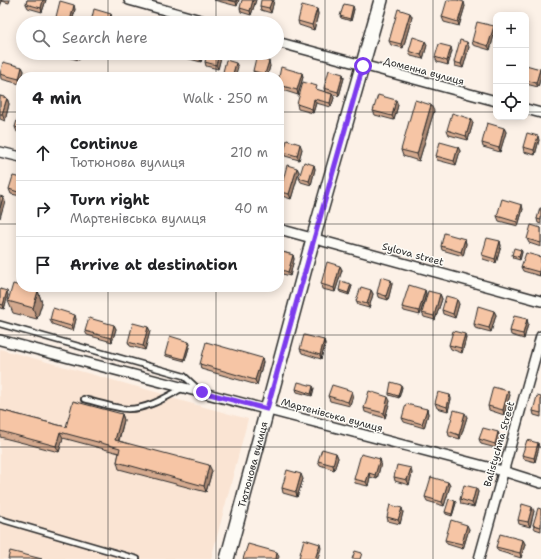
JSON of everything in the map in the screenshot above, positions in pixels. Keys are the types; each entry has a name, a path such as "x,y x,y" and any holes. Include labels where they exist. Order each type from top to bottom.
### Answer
{"street":[{"path":"129,0 186,16"},
{"name":"Тютюнова вулиця","path":"227,559 267,409 381,0"},
{"name":"Доменна вулиця","path":"284,44 493,100"},
{"path":"529,110 541,113"},
{"path":"0,152 16,156"},
{"name":"Sylova street","path":"284,230 541,301"},
{"name":"Balistychna Street","path":"479,559 541,336"},
{"name":"Мартенівська вулиця","path":"0,340 503,471 541,483"}],"lane":[{"path":"0,324 184,376 202,392"},
{"path":"84,399 127,410 144,407 155,403 184,388"},
{"path":"0,519 137,559"}],"shaded area":[{"path":"0,349 163,394 168,399 175,399 248,419 211,559 0,559"}],"building":[{"path":"27,0 43,0 41,8 26,4"},
{"path":"242,0 253,0 250,11 240,8"},
{"path":"261,0 272,0 269,8 260,6"},
{"path":"447,0 464,2 458,22 442,17"},
{"path":"60,1 74,5 71,16 56,16"},
{"path":"344,4 353,6 350,19 340,16"},
{"path":"302,5 317,9 312,25 298,21"},
{"path":"94,9 111,14 110,16 92,16"},
{"path":"398,9 410,13 401,44 389,41"},
{"path":"477,22 493,26 488,46 472,41"},
{"path":"413,37 425,41 421,55 409,51"},
{"path":"460,40 467,42 461,64 454,62"},
{"path":"439,44 451,47 447,61 435,57"},
{"path":"205,60 217,60 216,65 205,62"},
{"path":"226,60 236,63 233,72 223,72"},
{"path":"256,60 269,61 266,72 253,71"},
{"path":"3,62 22,67 21,72 16,72 16,78 0,74"},
{"path":"529,66 540,69 536,83 529,81"},
{"path":"281,67 302,73 297,90 284,86 284,72 280,72"},
{"path":"329,70 343,74 338,92 324,88"},
{"path":"303,82 317,86 316,89 332,94 330,103 314,99 312,109 297,104"},
{"path":"378,95 396,100 392,116 373,111"},
{"path":"0,96 7,98 2,114 0,114"},
{"path":"415,100 431,105 417,154 401,150"},
{"path":"452,113 471,119 466,136 447,130"},
{"path":"487,123 504,128 499,148 482,143"},
{"path":"527,133 538,136 534,150 523,147"},
{"path":"287,140 300,144 297,156 284,152"},
{"path":"440,142 458,147 454,161 436,156"},
{"path":"304,162 314,165 309,181 299,178"},
{"path":"287,165 297,168 289,194 284,193 284,177"},
{"path":"13,176 16,177 16,191 9,189"},
{"path":"0,196 3,197 0,208"},
{"path":"502,199 522,205 517,222 497,216"},
{"path":"541,208 541,220 537,219"},
{"path":"531,225 541,228 541,243 527,239"},
{"path":"444,233 465,239 461,252 441,246"},
{"path":"487,238 500,241 495,259 482,255"},
{"path":"514,248 521,250 519,257 512,255"},
{"path":"284,252 293,255 288,272 284,271"},
{"path":"526,253 541,257 539,272 521,267"},
{"path":"327,262 340,266 334,288 321,284"},
{"path":"381,277 391,280 386,296 377,293"},
{"path":"341,281 351,284 348,293 339,290"},
{"path":"13,284 16,285 16,292 38,292 33,308 8,301"},
{"path":"409,285 425,290 419,311 402,307"},
{"path":"361,287 371,290 367,304 356,301"},
{"path":"0,289 7,291 3,305 0,304"},
{"path":"428,291 440,294 434,316 422,313"},
{"path":"446,296 457,299 453,314 442,310"},
{"path":"478,306 494,311 489,328 474,324"},
{"path":"53,308 75,315 71,326 50,320"},
{"path":"514,316 527,319 523,334 510,331"},
{"path":"89,318 114,325 111,338 85,331"},
{"path":"133,323 148,327 143,346 128,342"},
{"path":"453,331 465,334 461,348 449,345"},
{"path":"304,335 324,340 320,355 300,349"},
{"path":"170,336 189,342 184,359 165,354"},
{"path":"206,342 262,358 255,380 200,364"},
{"path":"298,382 313,386 311,394 296,389"},
{"path":"391,382 401,385 398,396 389,393"},
{"path":"332,385 352,391 348,402 328,396"},
{"path":"493,387 508,391 503,410 488,406"},
{"path":"369,391 388,397 384,413 364,408"},
{"path":"438,392 450,395 447,407 435,403"},
{"path":"537,396 541,397 541,413 533,411"},
{"path":"73,401 122,414 115,440 209,465 204,486 117,462 120,448 60,432 56,446 0,431 0,410 66,427"},
{"path":"406,404 427,409 422,424 402,418"},
{"path":"454,410 465,413 459,435 448,431"},
{"path":"483,428 498,432 495,444 479,439"},
{"path":"527,440 538,443 534,458 522,455"},
{"path":"322,449 336,453 333,465 318,461"},
{"path":"361,454 380,459 375,475 369,473 366,482 354,479"},
{"path":"397,465 411,468 407,480 394,477"},
{"path":"287,470 301,474 296,492 282,488"},
{"path":"431,477 448,482 442,502 425,497"},
{"path":"464,485 476,488 472,503 460,499"},
{"path":"449,499 455,501 452,514 445,512"},
{"path":"522,504 532,507 528,522 518,520"},
{"path":"390,505 402,508 398,520 387,517"},
{"path":"538,508 541,509 541,527 533,525"},
{"path":"451,520 467,525 462,544 445,540"},
{"path":"500,534 523,540 520,553 496,547"},
{"path":"304,539 320,544 315,559 299,558"},
{"path":"248,544 277,552 276,559 243,559"},
{"path":"10,551 42,559 8,559"},
{"path":"355,551 362,553 360,559 352,559"}],"route":[{"path":"202,392 267,409 363,66"}]}
